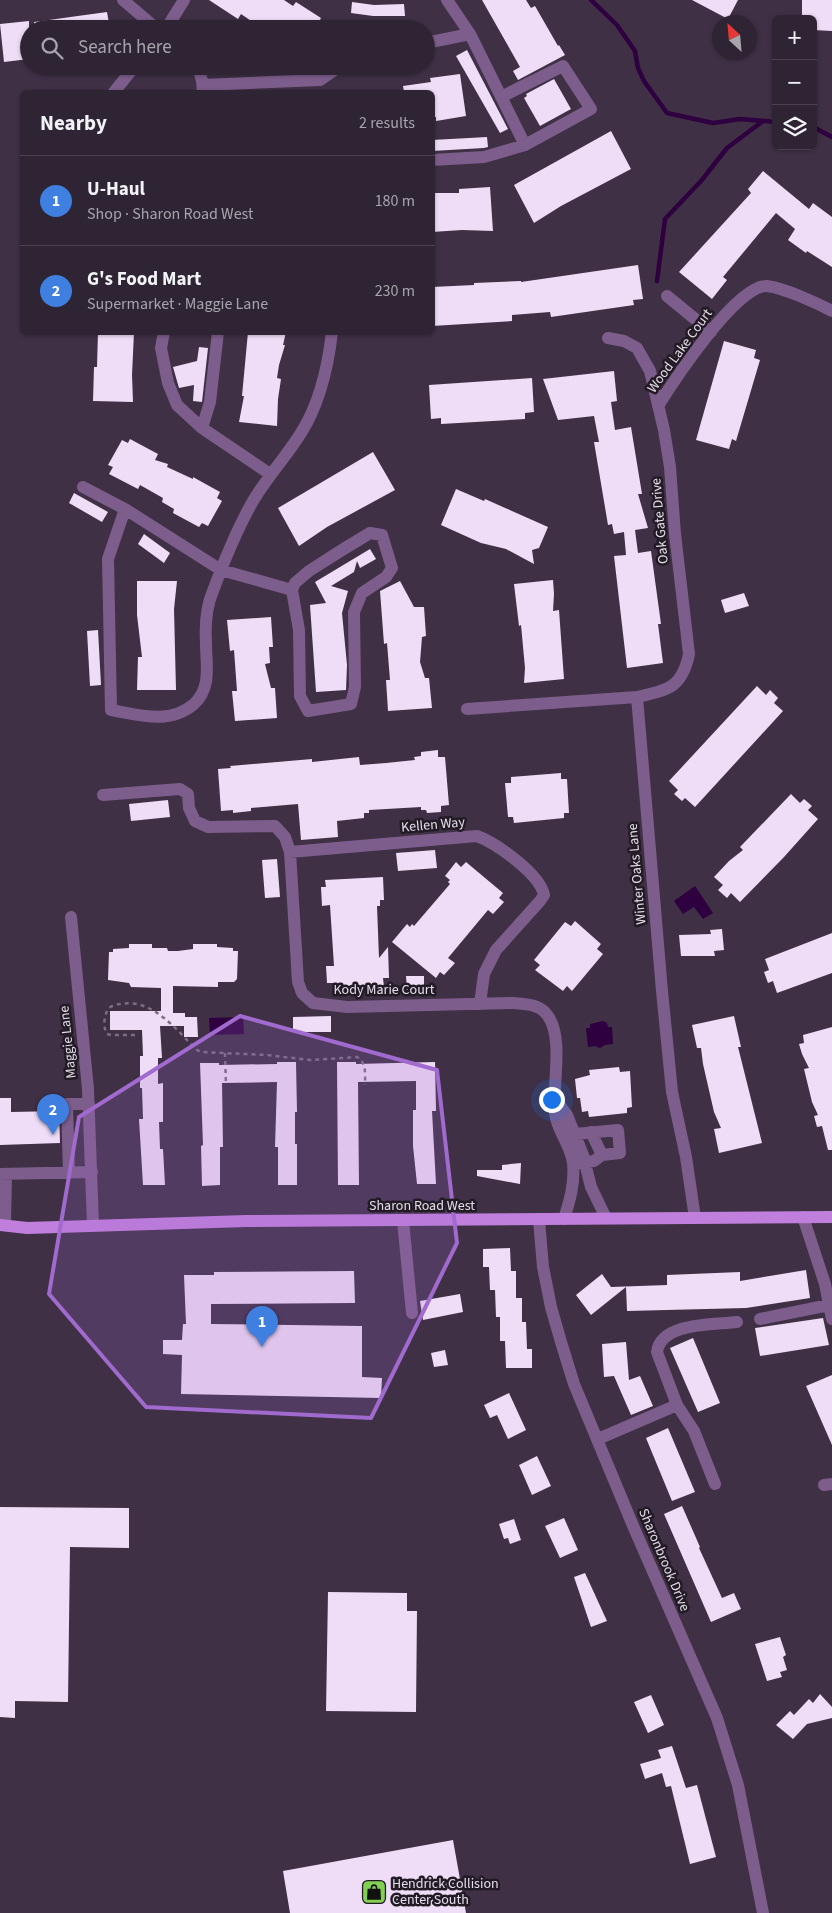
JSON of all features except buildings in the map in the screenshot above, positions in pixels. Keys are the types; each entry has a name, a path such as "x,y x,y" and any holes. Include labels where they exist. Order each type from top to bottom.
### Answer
{"main road":[{"name":"Sharon Road West","path":"4,1227 246,1221 832,1217"}],"street":[{"path":"123,0 146,20"},
{"path":"172,20 184,0"},
{"path":"448,0 470,34 525,145"},
{"path":"435,41 470,34"},
{"path":"435,160 484,157 525,145 591,109 563,66 501,97"},
{"path":"116,90 128,75"},
{"path":"200,75 203,89 320,80 327,75"},
{"name":"Wood Lake Court","path":"658,406 681,370 722,318 744,298 759,288 766,286 788,292 832,311"},
{"path":"667,296 711,332"},
{"path":"163,335 161,348 168,383 177,405 202,428 270,474"},
{"path":"202,428 210,402 218,335"},
{"path":"124,509 108,559 110,710 148,716 171,716 184,711 199,698 205,686 208,673 206,618 212,593 252,502 270,474 302,432 314,409 322,384 331,335"},
{"name":"Oak Gate Drive","path":"608,338 624,341 637,348 650,371 670,467 675,534 689,654 686,670 677,682 663,691 637,697"},
{"path":"83,487 124,509 221,570 292,590"},
{"path":"370,533 382,535 392,568 386,577 362,593 354,612 355,687 350,704 308,710 300,696 299,630 292,590 295,583 309,571 342,550 370,533"},
{"path":"467,709 637,697"},
{"name":"Winter Oaks Lane","path":"637,697 672,1092 686,1158 695,1218"},
{"name":"Kody Marie Court","path":"103,795 180,789 188,794 189,808 195,821 208,827 274,826 285,837 290,852 298,982 302,993 313,1003 347,1007 513,1002 530,1004 541,1008 548,1016 556,1041 554,1098 556,1116 570,1136 569,1147 606,1218"},
{"name":"Kellen Way","path":"290,852 477,836 486,839 532,873 543,888 544,894 540,901 496,950 484,974 480,1004"},
{"name":"Maggie Lane","path":"71,916 89,1104 93,1225"},
{"path":"69,1173 67,1104 89,1104"},
{"path":"570,1136 618,1130 620,1153 602,1155 594,1161 579,1163"},
{"path":"591,1132 602,1155"},
{"name":"Kody Marie Court","path":"564,1219 579,1163"},
{"path":"4,1227 3,1174 92,1172"},
{"path":"803,1217 825,1284 832,1319"},
{"name":"Sharonbrook Drive","path":"539,1220 543,1267 551,1307 574,1384 634,1528 717,1718 731,1758 763,1913"},
{"path":"404,1221 412,1313"},
{"path":"760,1319 829,1305"},
{"path":"715,1484 694,1431 677,1405 658,1352 658,1344 664,1338 683,1327 737,1322"},
{"path":"598,1439 677,1405"}],"path":[{"path":"135,1035 111,1036 107,1034 104,1030 105,1022 107,1010 111,1006 131,1002 154,1010 196,1050 310,1060 357,1057 364,1066 365,1085"},
{"path":"225,1053 226,1085"}],"highlighted area":[{"path":"240,1016 437,1070 457,1243 371,1418 146,1407 49,1294 79,1117"}],"shaded area":[{"path":"695,886 713,913 703,919 694,907 683,914 674,901"},
{"path":"243,1017 244,1034 210,1035 209,1018"},
{"path":"603,1021 607,1023 608,1027 612,1027 613,1044 600,1048 595,1046 588,1047 586,1028 590,1028 590,1024"}],"waterway":[{"path":"591,0 617,25 635,51 638,68 644,81 667,113 713,123 740,119 772,122"},
{"path":"657,281 665,219 701,181 727,148 763,121"},
{"path":"817,129 832,137"}],"place":[{"name":"G's Food Mart","path":"53,1135"},
{"name":"U-Haul","path":"262,1347"},
{"name":"Hendrick Collision Center South","path":"374,1892"}]}
